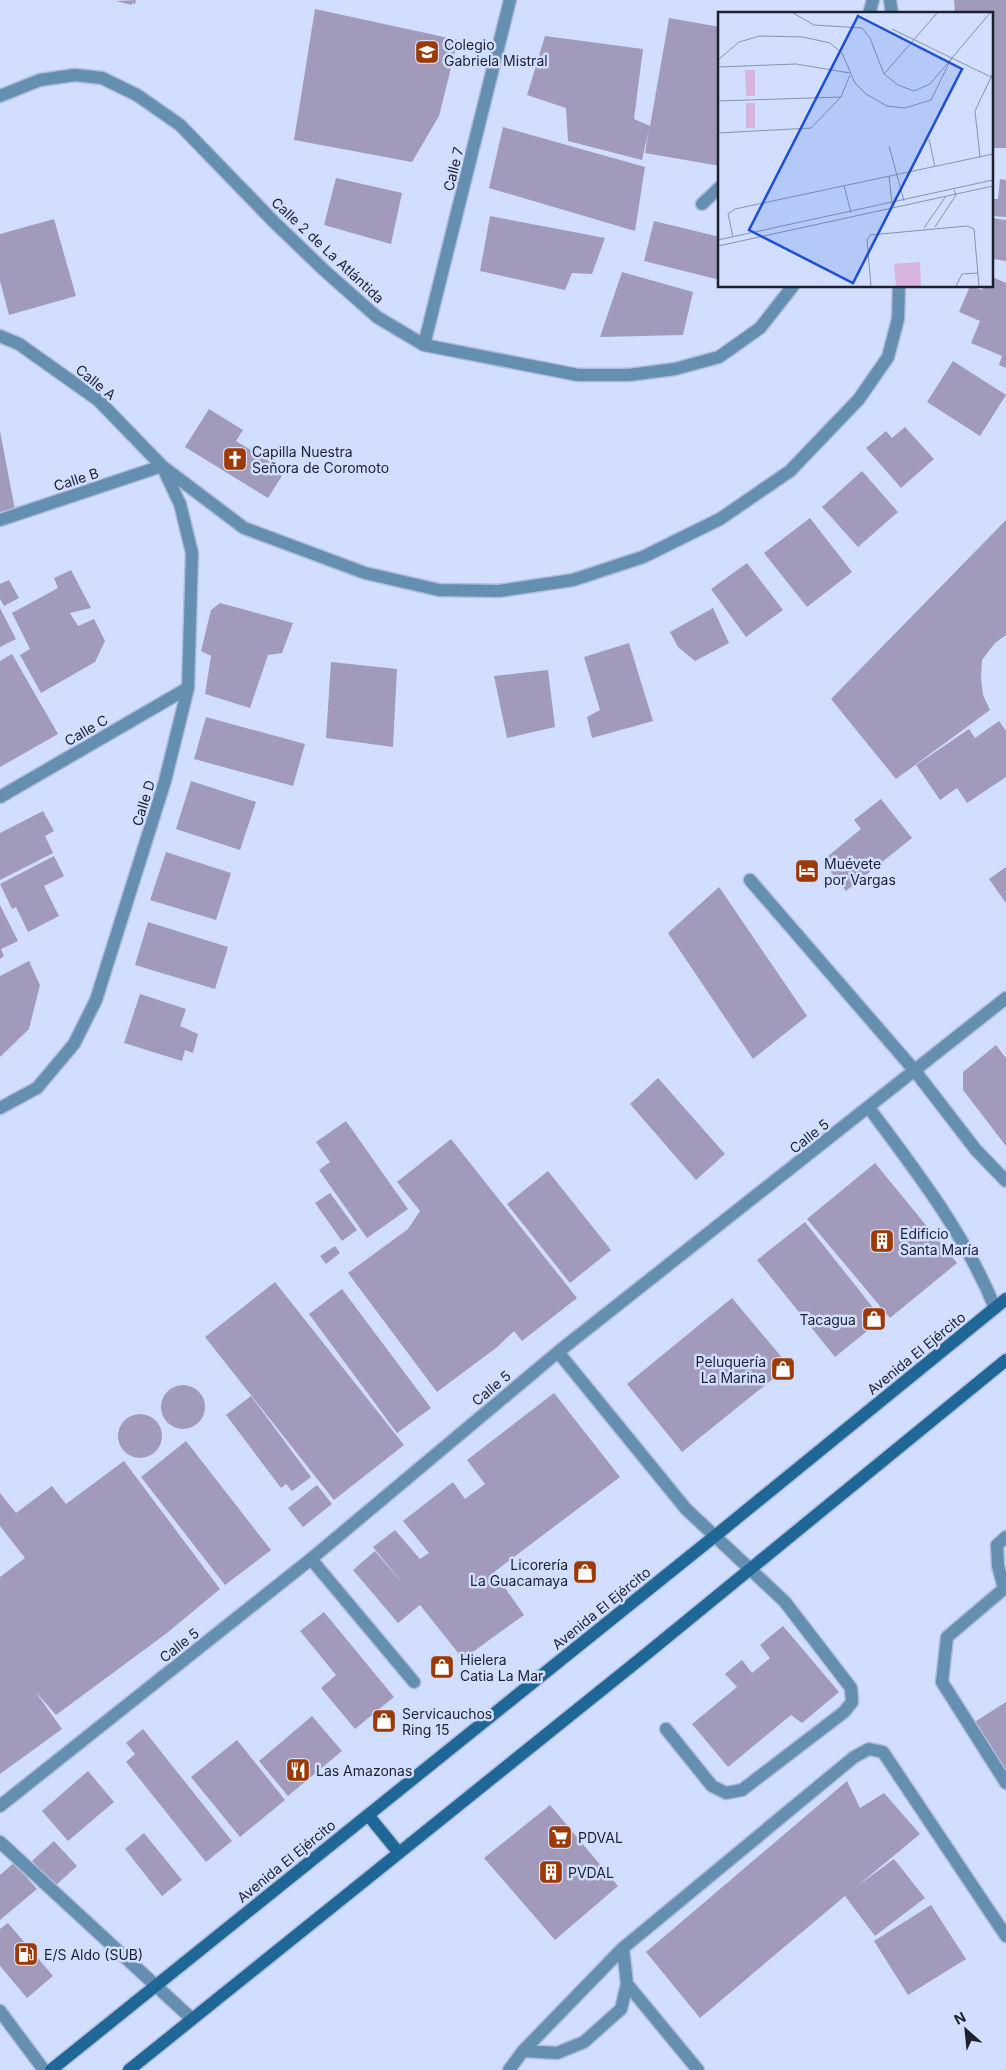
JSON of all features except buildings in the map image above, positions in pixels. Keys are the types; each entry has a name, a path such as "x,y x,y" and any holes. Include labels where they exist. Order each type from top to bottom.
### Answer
{"main road":[{"name":"Avenida El Ejército","path":"51,2070 715,1536 1006,1299"},
{"path":"129,2070 1006,1360"},
{"path":"368,1814 399,1853"}],"street":[{"name":"Calle 7","path":"424,345 510,0"},
{"name":"Calle 2 de La Atlántida","path":"0,96 40,80 75,75 102,78 137,95 180,125 274,222 370,311 424,345 578,375 629,375 675,369 719,357 760,328 791,288"},
{"path":"702,204 718,189"},
{"path":"162,466 244,528 365,573 439,590 499,591 573,580 643,557 720,519 790,471 859,399 888,357 898,319 899,288"},
{"name":"Calle A","path":"0,336 19,344 98,400 162,466"},
{"name":"Calle B","path":"0,520 162,466"},
{"name":"Calle D","path":"0,1108 37,1088 74,1044 96,1000 165,781 188,688 192,553 180,504 162,466"},
{"name":"Calle C","path":"0,797 188,688"},
{"path":"750,880 915,1071 976,1150 1006,1181"},
{"name":"Calle 5","path":"0,1806 311,1559 558,1352 1006,998"},
{"path":"869,1108 926,1185 969,1251 995,1308"},
{"path":"558,1352 686,1509 785,1602 851,1688 852,1702 844,1712 742,1790 726,1792 712,1786 666,1729"},
{"path":"1006,1537 997,1545 998,1566 1005,1588 947,1637 942,1682 1006,1783"},
{"path":"311,1559 414,1682"},
{"path":"509,2070 523,2051 624,1948 854,1757 869,1749 882,1752 1006,1936"},
{"path":"0,1842 192,2019"},
{"path":"523,2051 557,2053 584,2042 621,2009 627,1984 624,1948"},
{"path":"627,1984 698,2070"},
{"path":"0,2011 44,2070"}],"place":[{"name":"Colegio Gabriela Mistral","path":"427,52"},
{"name":"Capilla Nuestra Señora de Coromoto","path":"235,459"},
{"name":"Muévete por Vargas","path":"807,871"},
{"name":"Edificio Santa María","path":"882,1241"},
{"name":"Tacagua","path":"874,1319"},
{"name":"Peluquería La Marina","path":"783,1369"},
{"name":"Licorería La Guacamaya","path":"585,1572"},
{"name":"Hielera Catia La Mar","path":"442,1667"},
{"name":"Servicauchos Ring 15","path":"384,1721"},
{"name":"Las Amazonas","path":"298,1770"},
{"name":"PDVAL","path":"560,1837"},
{"name":"PVDAL","path":"551,1872"},
{"name":"E/S Aldo (SUB)","path":"26,1954"}]}
